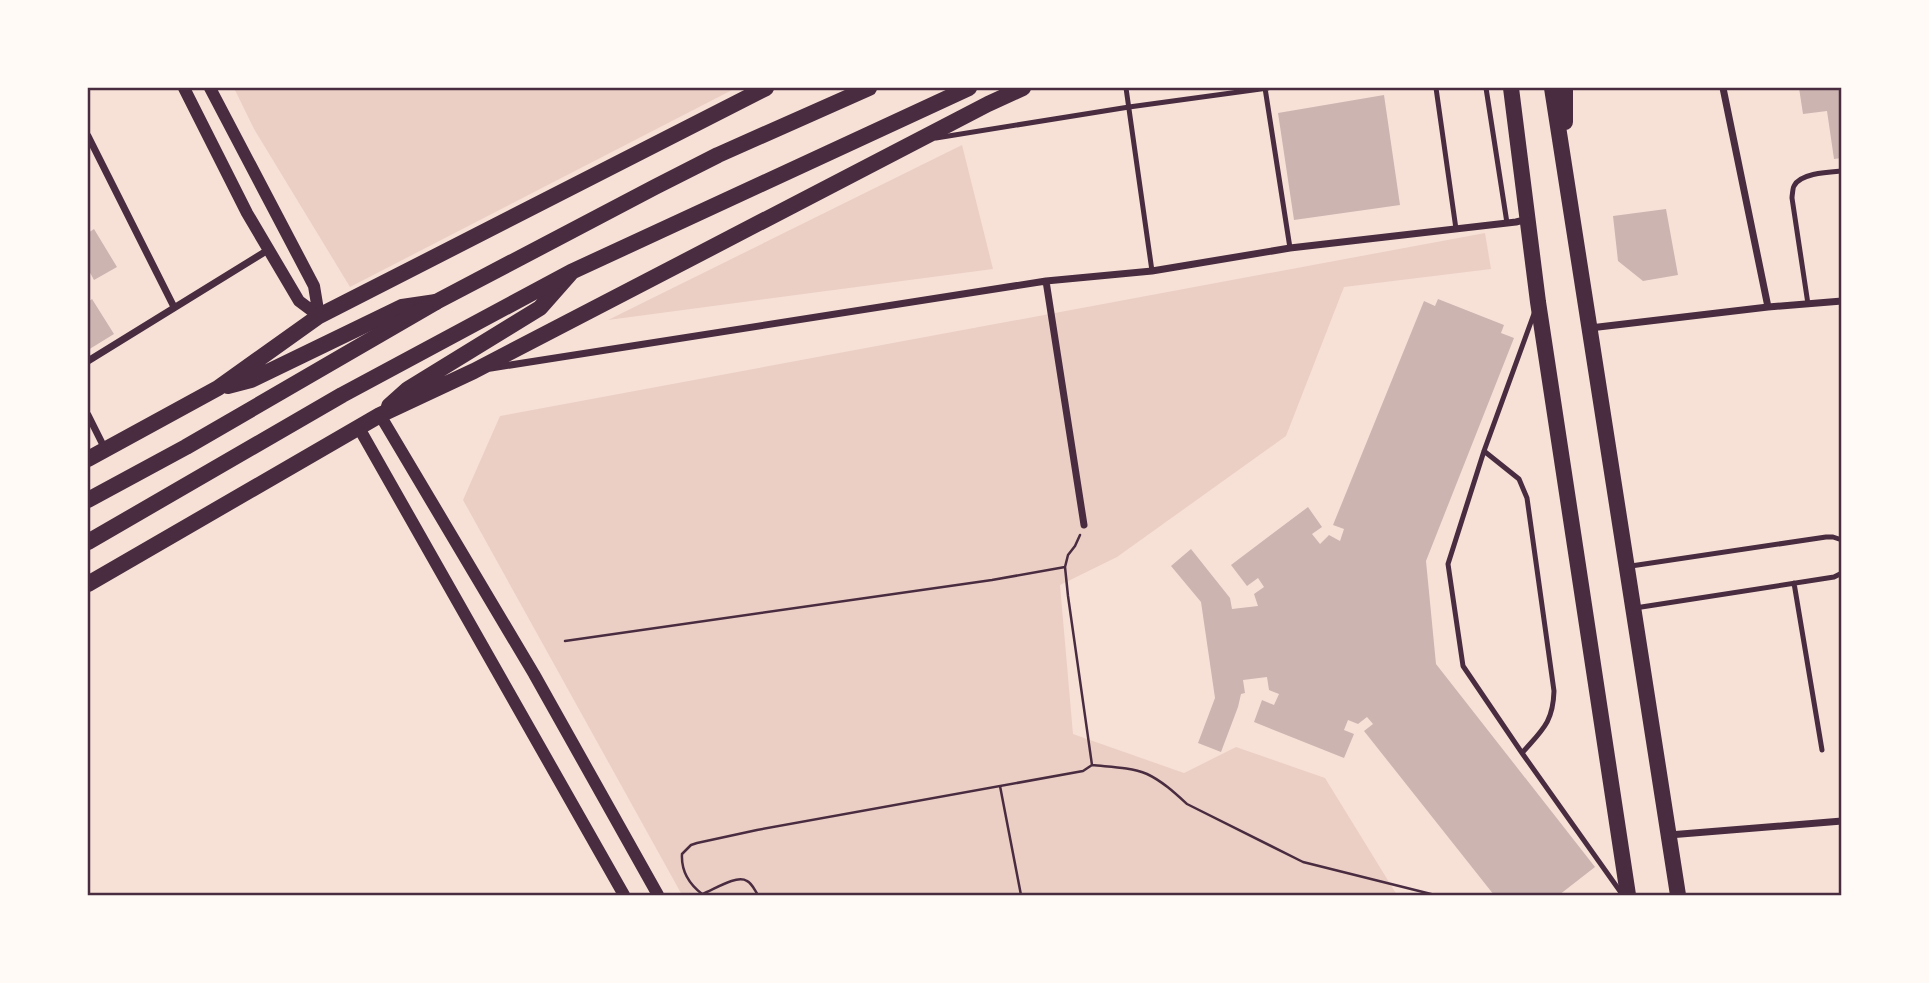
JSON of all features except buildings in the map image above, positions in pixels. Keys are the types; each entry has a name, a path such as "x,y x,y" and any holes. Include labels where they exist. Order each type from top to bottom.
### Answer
{"main road":[{"path":"88,459 218,388 319,316 766,88"},
{"path":"88,500 186,447 436,303 655,187 718,155 869,88"},
{"path":"88,542 342,395 571,272 969,88"},
{"path":"88,584 380,415 474,371 1023,88"},
{"path":"1511,88 1538,302 1625,895"},
{"path":"1552,88 1678,895"},
{"path":"1565,88 1566,174"},
{"path":"380,415 408,388 540,308 571,272"},
{"path":"218,388 251,380 402,307 436,303"}],"street":[{"path":"184,88 268,250 299,302 319,316"},
{"path":"210,88 314,286 319,316"},
{"path":"1723,88 1768,307"},
{"path":"88,136 174,307"},
{"path":"474,371 1046,281 1152,271 1290,248 1529,219"},
{"path":"88,361 268,250"},
{"path":"1046,281 1084,526"},
{"path":"1590,328 1842,301"},
{"path":"88,415 105,450"},
{"path":"380,415 534,674 659,895"},
{"path":"359,428 624,895"},
{"path":"1669,835 1842,821"}],"lane":[{"path":"1126,88 1152,271"},
{"path":"915,142 1266,88 1290,248"},
{"path":"1436,88 1456,229"},
{"path":"1486,88 1507,223"},
{"path":"1808,304 1792,198 1793,187 1800,179 1842,171"},
{"path":"1538,302 1484,451 1448,564 1464,666 1522,753 1625,895"},
{"path":"1484,451 1519,479 1527,499 1554,691 1550,718 1522,753"},
{"path":"1627,567 1826,537 1842,540"},
{"path":"1633,608 1834,578 1842,573"},
{"path":"1794,583 1822,750"}],"path":[{"path":"1084,526 1068,555 1065,567 1092,765"},
{"path":"565,641 992,580 1065,567"},
{"path":"758,895 746,880 742,879 702,894 688,880 681,862 682,854 691,845 709,841 1083,771 1092,765 1147,774 1172,790 1187,804 1303,862 1435,895"},
{"path":"1000,786 1021,895"}],"shaded area":[{"path":"234,88 736,88 350,287 254,129"},
{"path":"962,145 993,269 608,320"},
{"path":"1485,233 1491,269 1344,287 1286,436 1117,557 1060,585 1073,734 1184,773 1236,747 1325,778 1397,895 682,895 463,500 500,416"}]}
